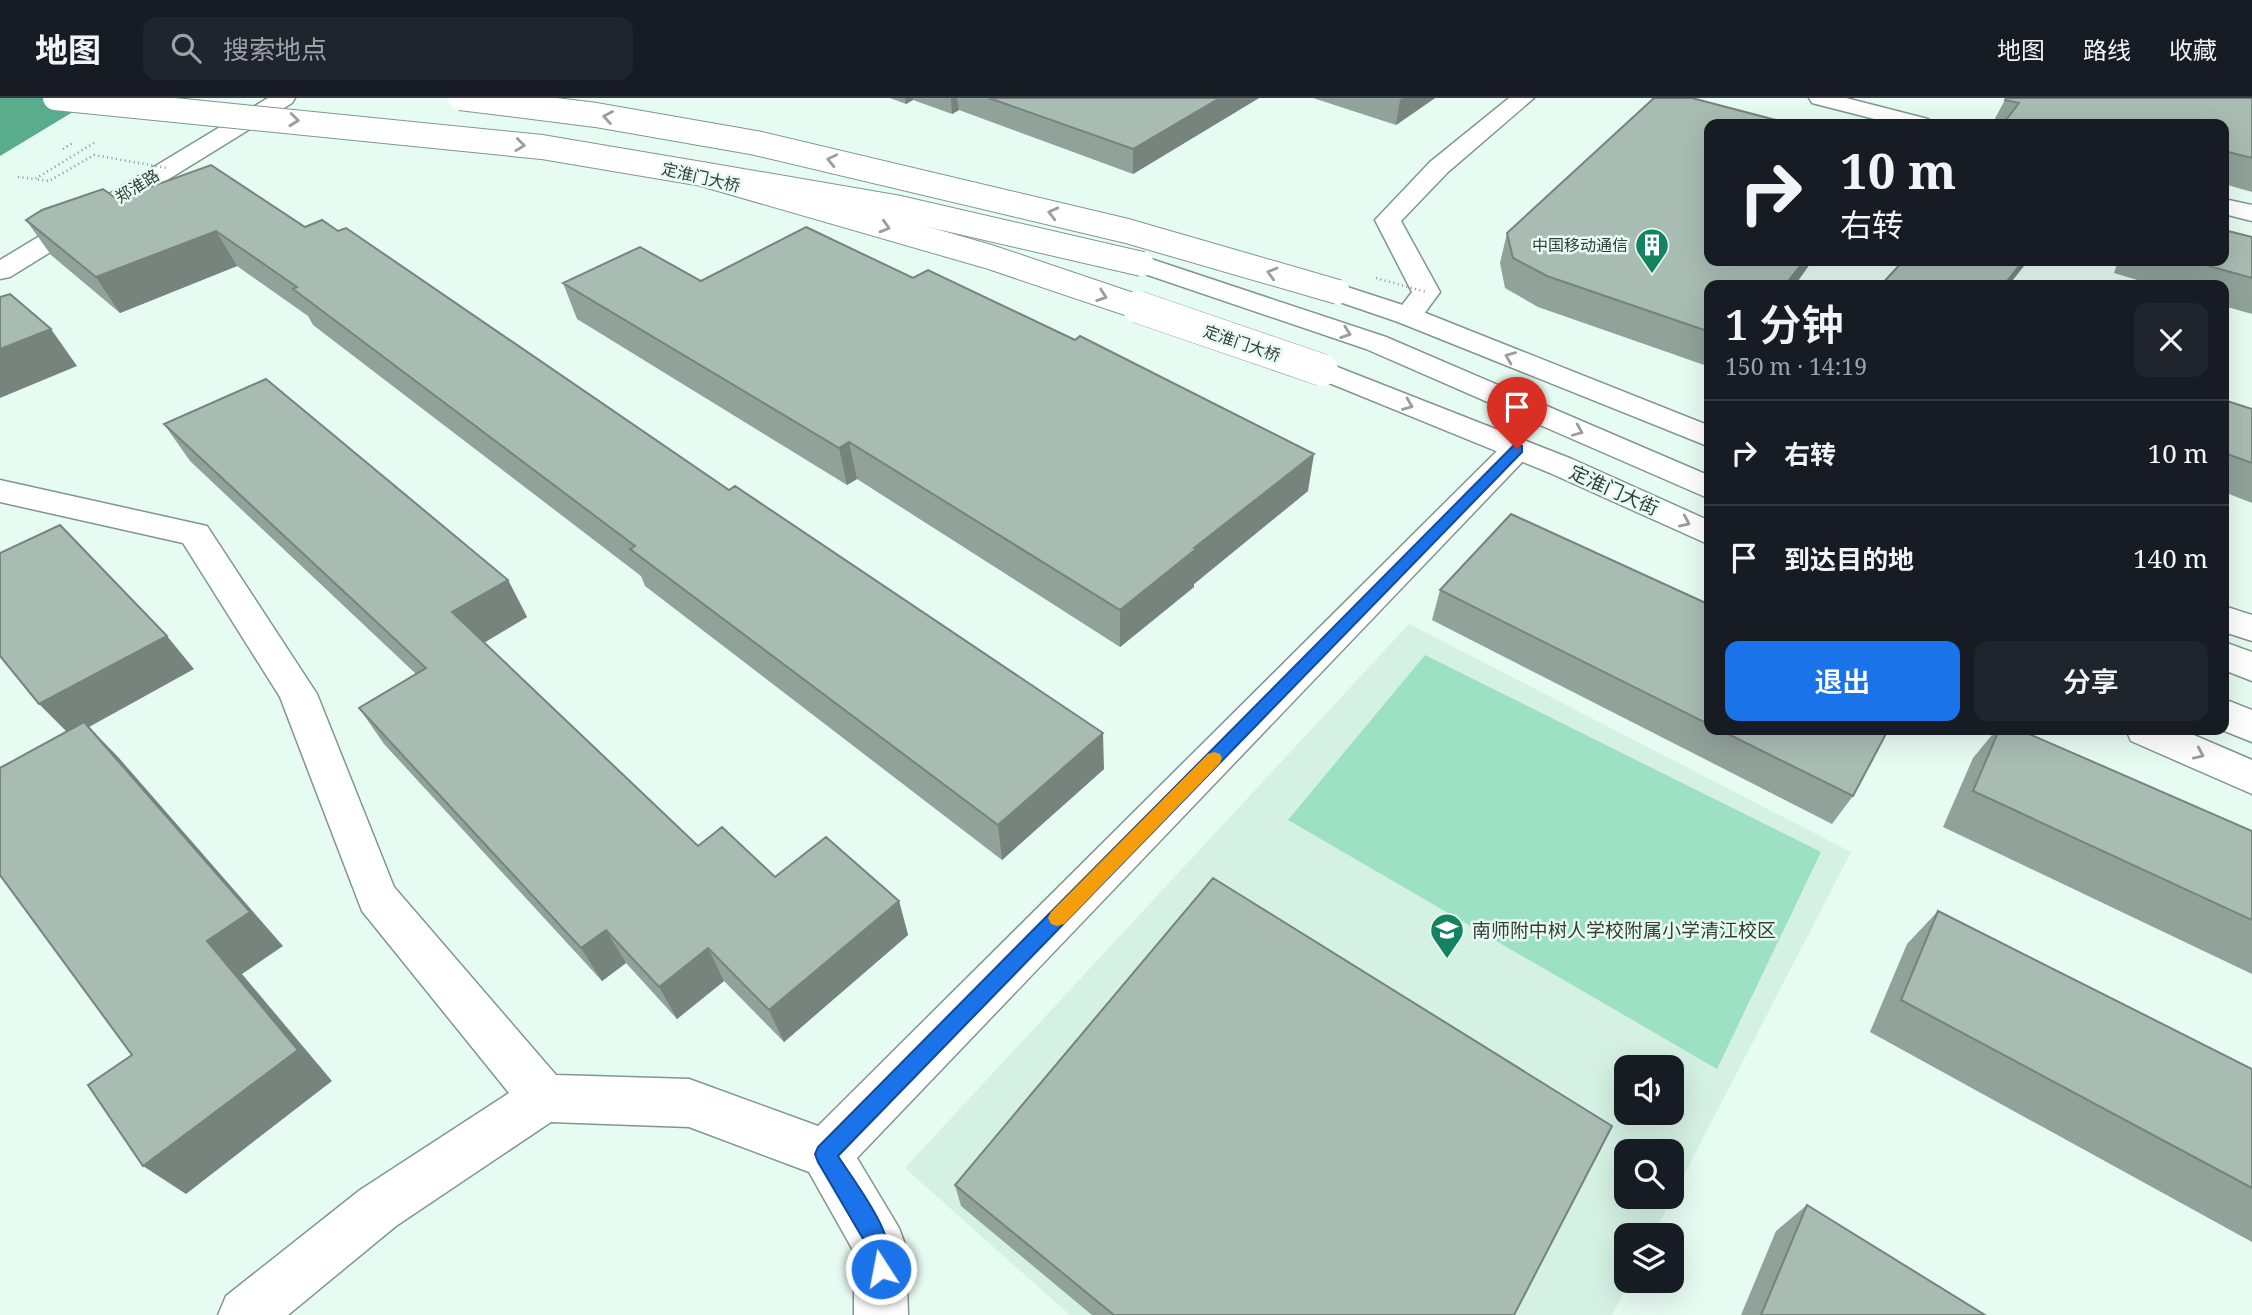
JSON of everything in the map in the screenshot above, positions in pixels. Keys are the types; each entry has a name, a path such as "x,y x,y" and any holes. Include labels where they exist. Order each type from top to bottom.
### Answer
{"main road":[{"name":"定淮门大桥","path":"55,98 542,147 702,174 990,257 1322,370"},
{"name":"郑淮路","path":"0,271 284,98"},
{"path":"460,98 596,115 756,143 1127,231 1338,292 1408,316 1704,435"},
{"path":"1408,316 1426,292 1388,220 1439,167 1523,98"},
{"path":"1820,98 1901,119"},
{"path":"702,174 895,206 1142,264 1376,343 1704,486"},
{"path":"2229,207 2252,214"},
{"name":"定淮门大街","path":"1322,370 1517,449 1704,531"},
{"path":"826,1154 1517,449"},
{"path":"0,491 195,534 298,694 377,898 544,1098"},
{"path":"2229,621 2252,628"},
{"path":"2229,656 2252,667"},
{"path":"2229,716 2252,726"},
{"path":"2157,735 2252,778"},
{"path":"244,1315 378,1208 544,1098 688,1103 826,1154 880,1247 881,1315"}],"path":[{"path":"0,122 26,124"},
{"path":"35,179 95,143"},
{"path":"18,177 49,181 94,155 167,168"}],"shaded area":[{"path":"0,98 96,98 0,156"},
{"name":"南师附中树人学校附属小学清江校区","path":"1409,624 1851,852 1684,1175 1684,1139 1614,1139 1614,1209 1666,1209 1659,1223 1614,1223 1614,1293 1624,1293 1612,1315 1070,1315 905,1168"},
{"path":"1425,655 1821,852 1717,1069 1288,820"}],"building":[{"path":"989,98 1220,98 1133,149"},
{"name":"中国移动通信","path":"1654,98 1692,98 1772,119 1704,119 1704,266 1800,266 1789,280 1704,280 1704,330 1547,276 1513,258 1507,233"},
{"path":"2252,98 2252,158 2229,152 2229,119 2007,119 2019,103 2005,100"},
{"path":"211,165 305,227 322,220 338,231 346,228 729,490 735,486 1103,733 998,825 630,549 635,546 293,289 297,287 216,231 96,277 26,220 42,210 103,189 117,199"},
{"path":"806,227 913,278 928,270 1075,340 1080,336 1314,454 1120,610 849,442 839,448 563,283 640,247 701,281"},
{"path":"2229,231 2252,237 2252,278 2209,266 2229,266"},
{"path":"1898,266 2019,266 2008,280 1886,280"},
{"path":"10,294 51,329 0,349 0,297"},
{"path":"266,379 508,580 452,612 698,846 722,827 775,877 826,837 899,901 769,1010 708,948 659,987 606,930 581,948 359,708 426,668 164,424"},
{"path":"2229,402 2252,409 2252,463 2229,455"},
{"path":"1511,514 1704,602 1704,722 1440,590"},
{"path":"60,525 167,636 39,704 0,656 0,553"},
{"path":"84,722 250,912 207,941 298,1050 143,1166 88,1085 132,1055 0,875 0,768"},
{"path":"1730,735 1885,735 1853,796"},
{"path":"1997,735 2031,735 2252,831 2252,920 1973,791"},
{"path":"1213,878 1612,1126 1514,1315 1114,1315 955,1185"},
{"path":"1938,911 2252,1069 2252,1188 1901,1000"},
{"path":"1807,1205 1985,1315 1761,1315"}],"slow traffic":[{"path":"1057,918 1214,758"}],"place":[{"name":"中国移动通信","path":"1652,275"},
{"name":"南师附中树人学校附属小学清江校区","path":"1447,960"}],"route":[{"path":"881,1269 880,1247 826,1154 1517,449"}]}
